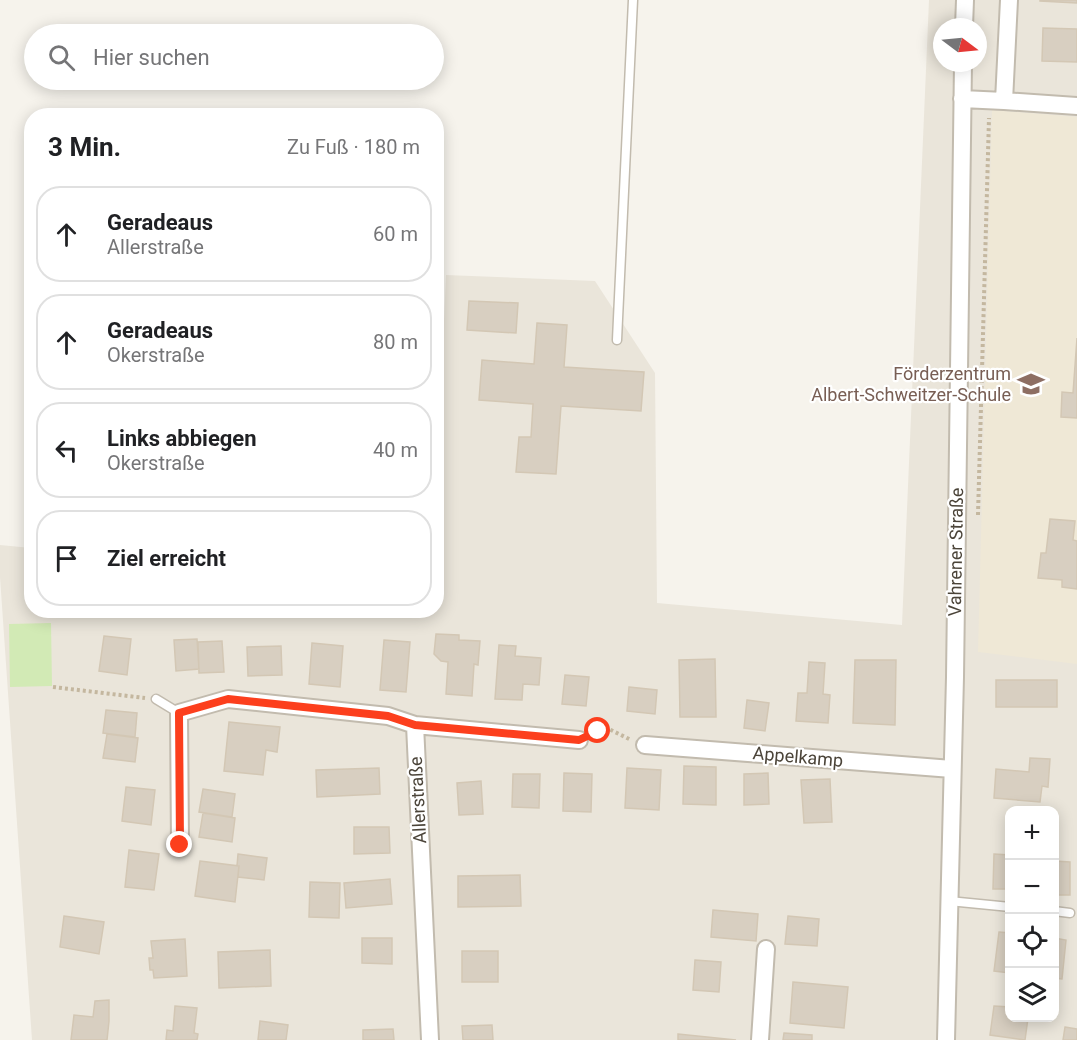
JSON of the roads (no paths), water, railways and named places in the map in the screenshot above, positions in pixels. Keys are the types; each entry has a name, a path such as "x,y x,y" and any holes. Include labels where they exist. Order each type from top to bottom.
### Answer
{"street":[{"path":"964,18 965,0"},
{"path":"997,100 1009,0"},
{"name":"Vahrener Straße","path":"946,1040 955,640 963,72"},
{"path":"962,99 1077,106"},
{"path":"180,845 179,713 228,699 388,716 415,725 579,740"},
{"name":"Allerstraße","path":"415,725 430,1040"},
{"name":"Appelkamp","path":"645,745 952,769"},
{"path":"760,1040 766,949"}],"lane":[{"path":"616,340 633,0"},
{"path":"156,699 179,713"},
{"path":"949,901 1005,907"},
{"path":"1059,912 1070,913"}],"place":[{"name":"Förderzentrum Albert-Schweitzer-Schule","path":"1031,384"}]}
